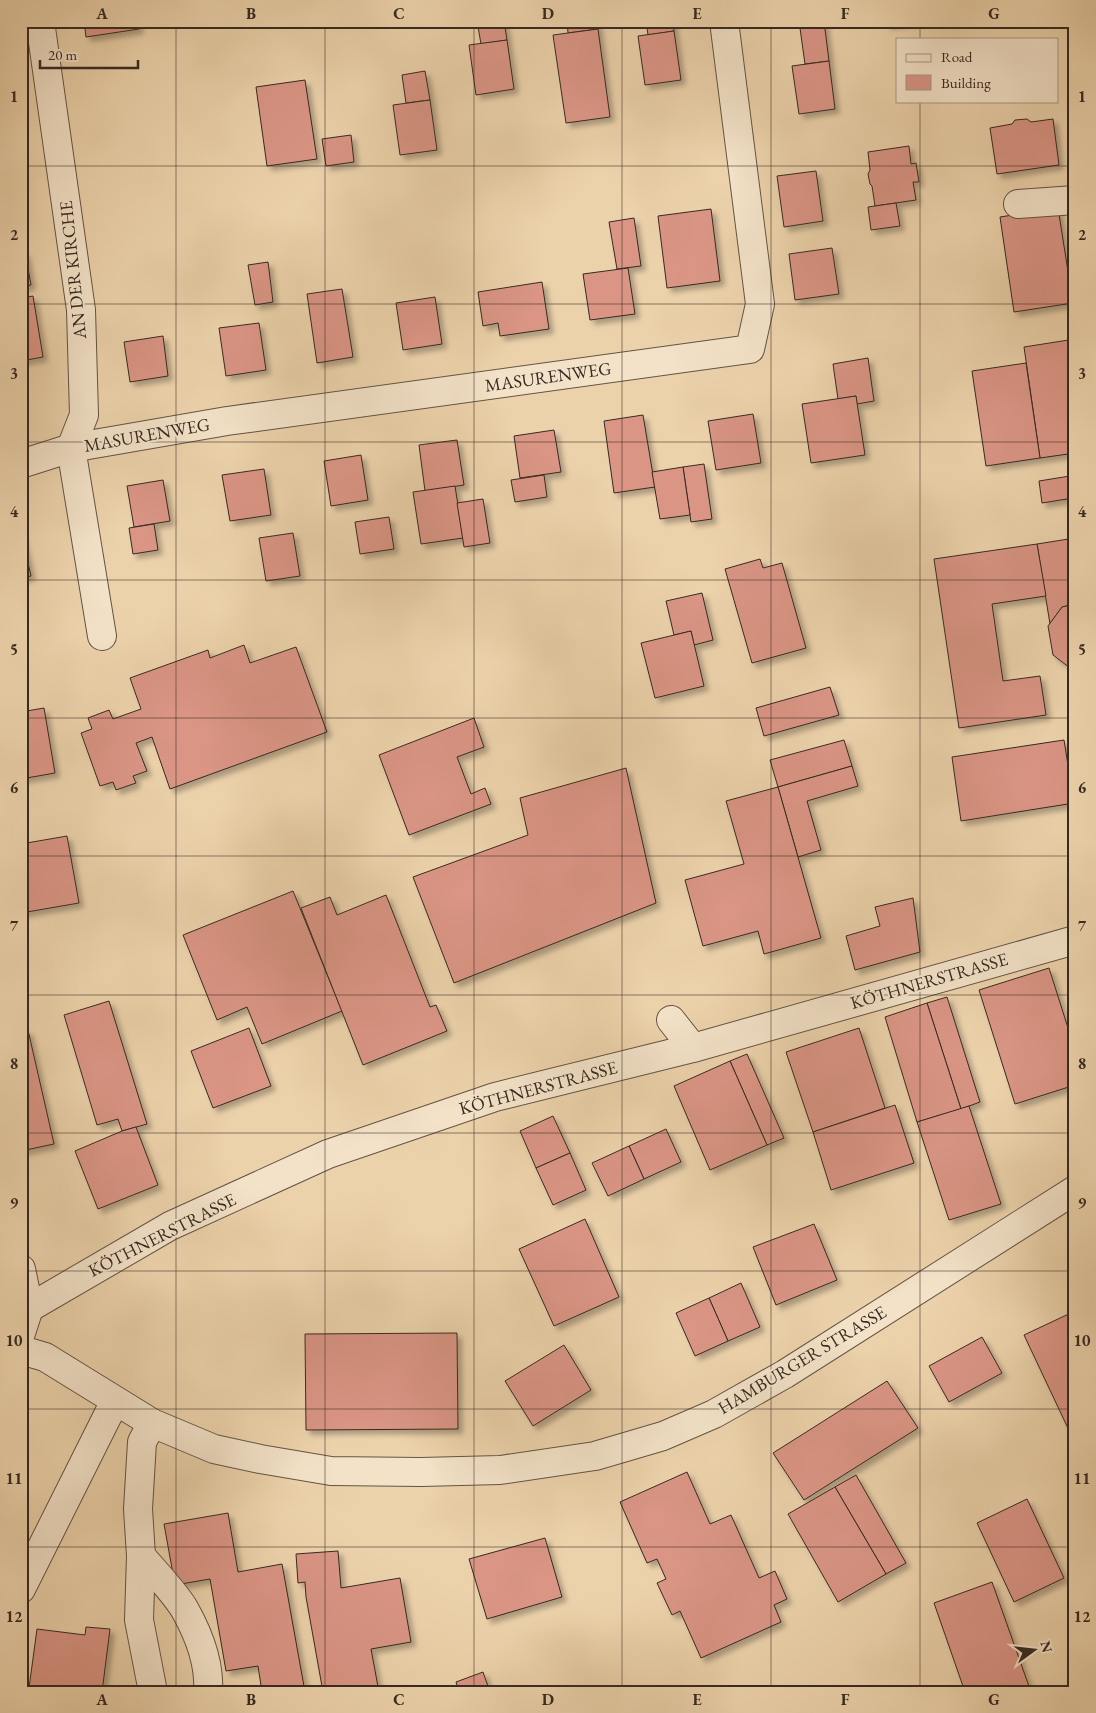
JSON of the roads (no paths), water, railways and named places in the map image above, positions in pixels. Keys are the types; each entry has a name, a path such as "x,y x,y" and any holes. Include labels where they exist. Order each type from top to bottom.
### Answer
{"street":[{"name":"AN DER KIRCHE","path":"40,21 81,310 84,414 71,448"},
{"name":"MASURENWEG","path":"21,464 71,448 227,421 750,349 760,304 724,21"},
{"path":"1018,204 1075,200"},
{"path":"71,448 102,636"},
{"name":"KÖTHNERSTRASSE","path":"25,1320 170,1226 328,1154 495,1097 693,1048 1075,940"},
{"path":"671,1020 693,1048"},
{"name":"HAMBURGER STRASSE","path":"21,1350 45,1357 152,1422 214,1450 331,1472 500,1470 595,1456 663,1436 714,1414 762,1388 1073,1194"},
{"path":"21,1269 25,1320"},
{"path":"21,1589 115,1401"},
{"path":"152,1422 142,1442 138,1509 141,1556 139,1620 153,1692"},
{"path":"141,1556 184,1609 200,1644 209,1675 208,1692"}]}
